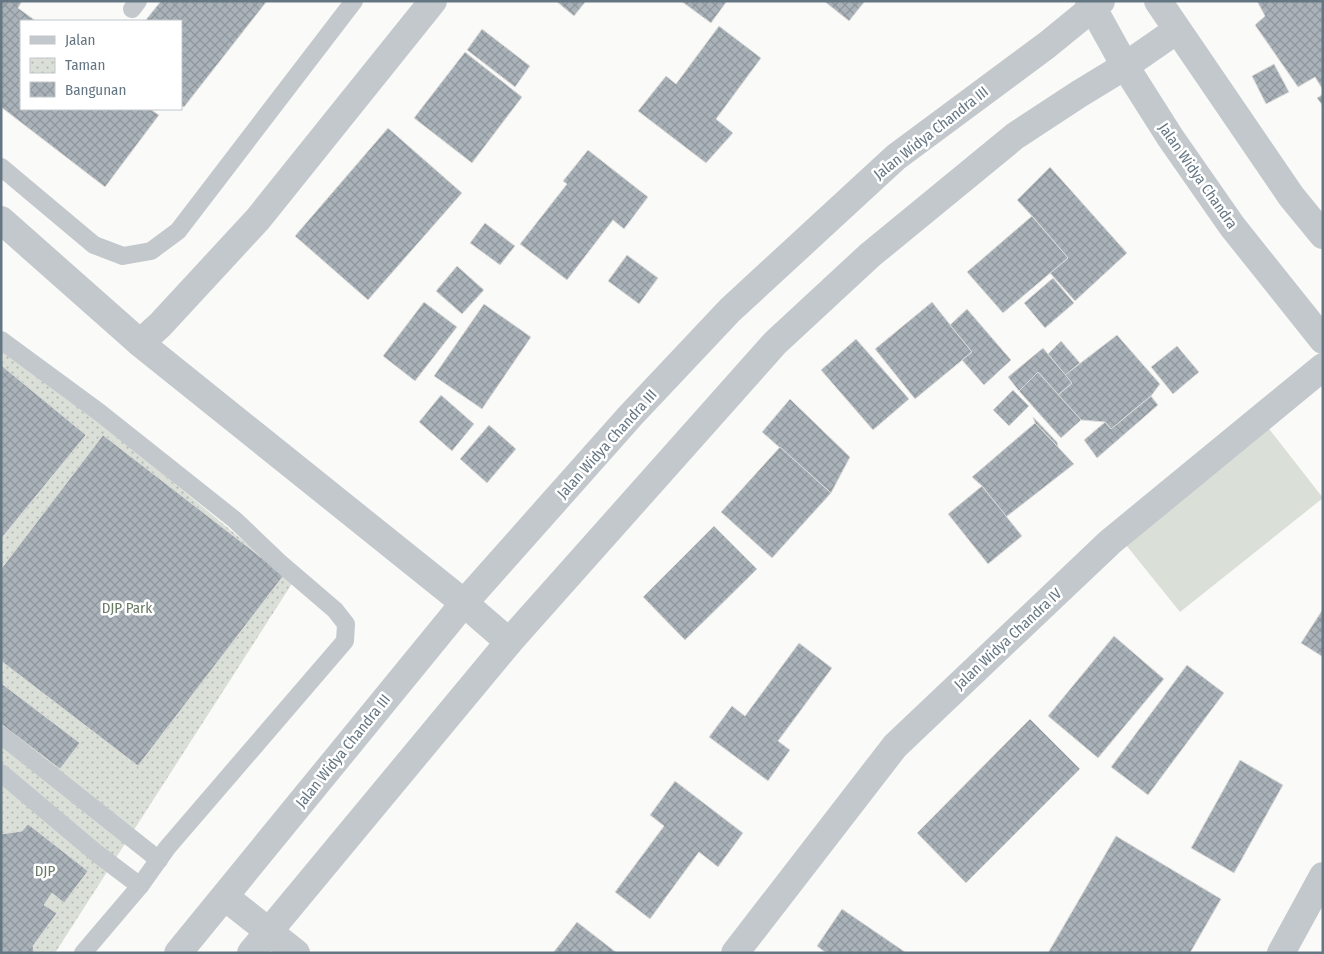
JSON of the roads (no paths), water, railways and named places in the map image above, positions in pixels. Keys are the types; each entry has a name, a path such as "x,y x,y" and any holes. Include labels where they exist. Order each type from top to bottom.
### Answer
{"street":[{"path":"140,343 160,325 258,219 433,1"},
{"path":"1158,1 1291,196 1323,235"},
{"name":"Jalan Widya Chandra","path":"1095,3 1125,66 1170,137 1232,226 1323,340"},
{"name":"Jalan Widya Chandra III","path":"178,953 464,603 631,415 730,310 896,157 1047,45 1095,3"},
{"path":"251,953 509,642 775,344 863,262 1015,136 1125,66 1177,30"},
{"path":"1,220 140,343 464,603 509,642"},
{"name":"Jalan Widya Chandra IV","path":"735,953 895,746 1110,542 1323,367"},
{"path":"1281,953 1323,876"},
{"path":"225,897 296,953"}],"lane":[{"path":"1,167 94,245 123,256 151,251 178,231 354,1"},
{"path":"1,340 92,407 235,520 279,562 335,610 346,624 345,641 167,848 140,886 83,953"},
{"path":"1,735 159,860"},
{"path":"1,773 95,852 140,886"}],"park label":[{"name":"DJP Park","path":"127,608"},
{"name":"DJP","path":"45,871"}]}
